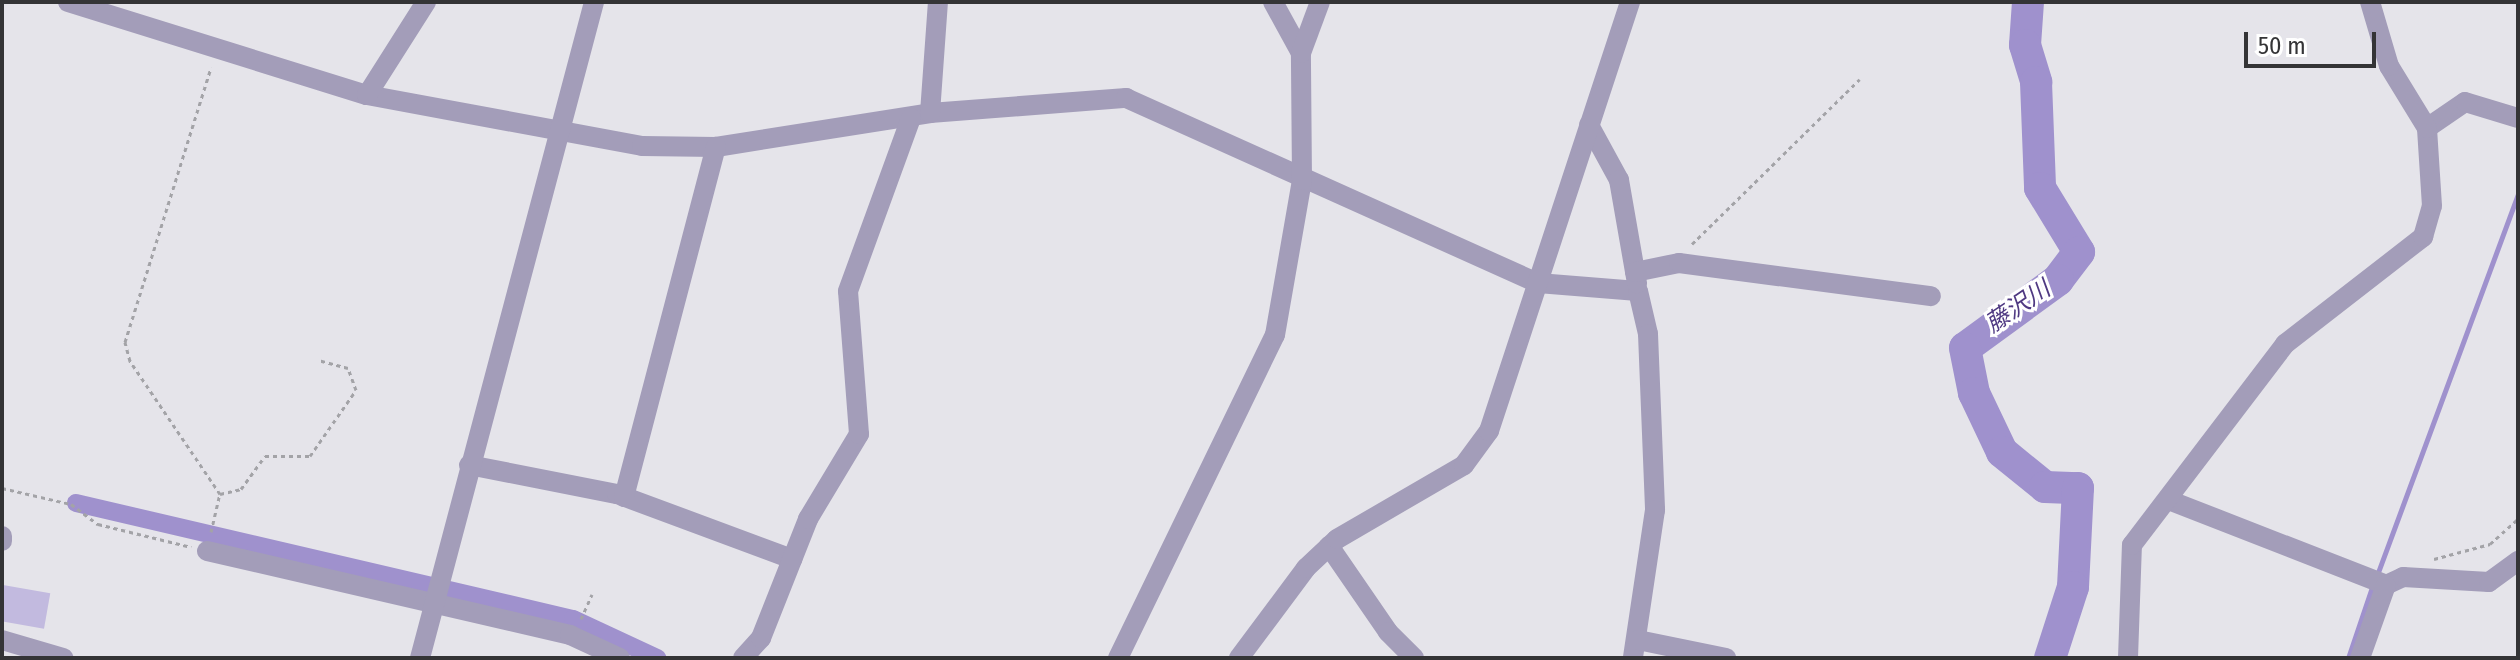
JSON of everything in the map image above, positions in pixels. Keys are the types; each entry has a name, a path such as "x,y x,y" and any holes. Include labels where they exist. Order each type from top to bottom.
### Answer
{"street":[{"path":"68,2 216,52 367,95 642,146 716,147 921,116 1126,98 1302,180 1538,283 1636,281 1679,263 1931,296"},
{"path":"367,95 426,2"},
{"path":"420,658 431,600 594,2"},
{"path":"743,658 761,638 792,559 859,434 848,291 921,116 938,2"},
{"path":"1273,2 1301,53"},
{"path":"1118,658 1275,335 1302,180 1301,53 1320,2"},
{"path":"1239,658 1329,546 1464,465 1489,431 1630,2"},
{"path":"2128,658 2132,545 2171,501 2285,344 2423,237 2432,206 2427,128 2389,66 2370,2"},
{"path":"2427,128 2465,102 2518,118"},
{"path":"1589,125 1619,180 1636,281 1656,470 1636,649 1721,658"},
{"path":"624,497 716,147"},
{"path":"469,465 624,497 792,559"},
{"path":"2171,501 2386,585"},
{"path":"1329,546 1388,632 1414,658"},
{"path":"207,551 431,600 570,635 620,658"},
{"path":"2360,658 2386,585 2403,577 2489,582 2518,561"},
{"path":"2,640 63,658"}],"path":[{"path":"213,523 220,494 130,361 125,342 216,52"},
{"path":"1685,248 1723,221 1860,79"},
{"path":"220,494 241,489 265,456 310,456 356,390 348,368 319,360"},
{"path":"2,488 69,503 98,524 207,551"},
{"path":"2430,560 2490,544 2518,519"},
{"path":"584,610 592,594"}],"shaded area":[{"path":"3,585 50,593 44,629 2,621"}],"waterway":[{"name":"藤沢川","path":"2028,2 2025,45 2036,82 2040,188 2079,252 2058,280 1965,348 1974,393 2002,452 2045,487 2078,488 2073,587 2050,658"},
{"path":"2377,575 2518,193"},
{"path":"76,503 573,619 657,658"},
{"path":"2348,658 2373,584"}]}
